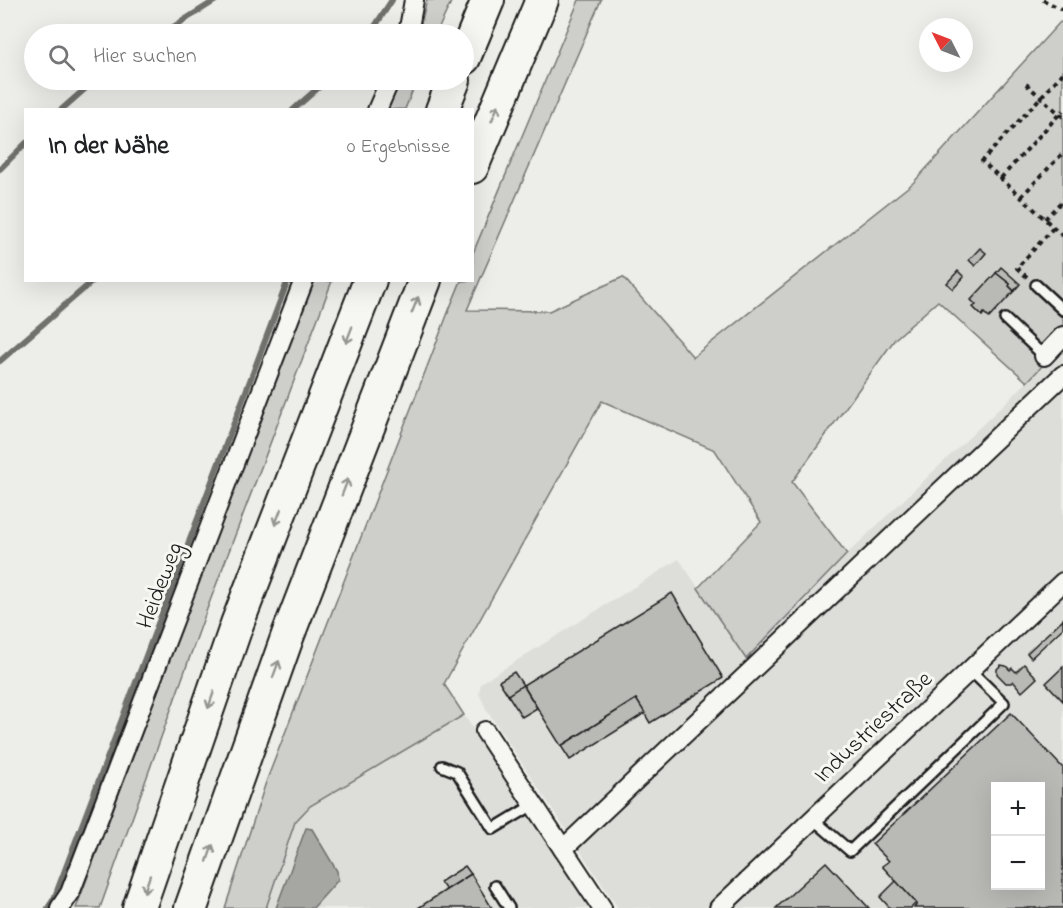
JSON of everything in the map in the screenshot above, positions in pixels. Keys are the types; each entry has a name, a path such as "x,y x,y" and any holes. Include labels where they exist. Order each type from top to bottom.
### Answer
{"highway":[{"path":"474,34 488,0"},
{"path":"474,162 542,0"},
{"path":"443,108 450,90"},
{"path":"139,908 237,624 369,282"},
{"path":"191,908 288,635 424,282"}],"street":[{"path":"410,24 415,2"},
{"path":"378,108 386,90"},
{"name":"Heideweg","path":"60,908 70,893 303,282"},
{"path":"1044,356 1063,336"},
{"path":"563,849 1063,375"},
{"name":"Industriestraße","path":"719,908 1063,582"},
{"path":"484,731 602,908"}],"lane":[{"path":"1036,285 1063,310"},
{"path":"1005,320 1044,356"},
{"path":"813,819 850,851 1004,703 970,670"},
{"path":"442,766 457,772 494,829 533,805"},
{"path":"495,886 509,908"}],"path":[{"path":"1043,0 1063,10"},
{"path":"1063,73 982,161 1063,236"},
{"path":"1026,84 1061,116"},
{"path":"1000,178 1061,116 1063,110"},
{"path":"1021,197 1063,153"},
{"path":"1045,219 1063,200"},
{"path":"1036,285 1017,268 1054,227"}],"shaded area":[{"path":"427,0 452,0 441,24 421,24"},
{"path":"579,0 601,0 467,310 549,311 623,277 693,357 913,183 1060,22 1063,23 1063,344 1027,382 938,301 895,339 792,482 847,554 746,659 698,588 761,522 715,450 602,401 444,684 464,715 310,806 295,822 266,908 225,908 266,782 451,305 461,282 474,282 474,251"},
{"path":"394,90 413,90 405,108 386,108"},
{"path":"312,282 332,282 207,609 100,908 76,908"},
{"path":"1063,344 1063,569 705,908 618,908 486,709 479,693 481,683 679,559 746,658 847,554 1027,382"},
{"path":"1063,597 1063,908 733,908"},
{"path":"464,715 593,908 266,908 295,822 310,806"},
{"path":"306,828 312,829 337,871 338,880 313,908 276,908"}],"building":[{"path":"980,248 986,253 975,266 969,260"},
{"path":"1001,267 1020,284 1014,291 1009,286 1010,284 996,273"},
{"path":"958,271 964,277 953,289 947,283"},
{"path":"996,273 1010,284 1009,286 1014,291 989,318 984,313 982,316 973,307 976,305 971,300"},
{"path":"672,593 723,678 650,723 636,699 561,746 523,685"},
{"path":"1063,619 1063,628 1031,658 1027,653"},
{"path":"1024,664 1037,678 1022,692 1013,681 1006,683 997,674 997,669 1001,665 1010,670 1012,668 1016,672"},
{"path":"1063,667 1063,701 1046,683"},
{"path":"514,672 523,685 508,695 499,681"},
{"path":"523,685 537,708 522,717 508,695"},
{"path":"636,699 645,713 570,760 561,746"},
{"path":"1011,713 1063,768 1063,908 914,908 917,904 882,866 889,861 872,844"},
{"path":"826,862 869,908 776,908"},
{"path":"465,866 471,874 446,890 440,882"},
{"path":"471,874 492,908 418,908 446,890"},
{"path":"896,881 916,903 911,908 890,908 880,897"}],"waterway":[{"path":"178,24 216,0"},
{"path":"376,24 392,0"},
{"path":"63,108 84,90"},
{"path":"295,108 316,90"},
{"path":"0,169 24,145"},
{"path":"0,361 92,282"},
{"path":"48,908 54,899 287,282"}]}
